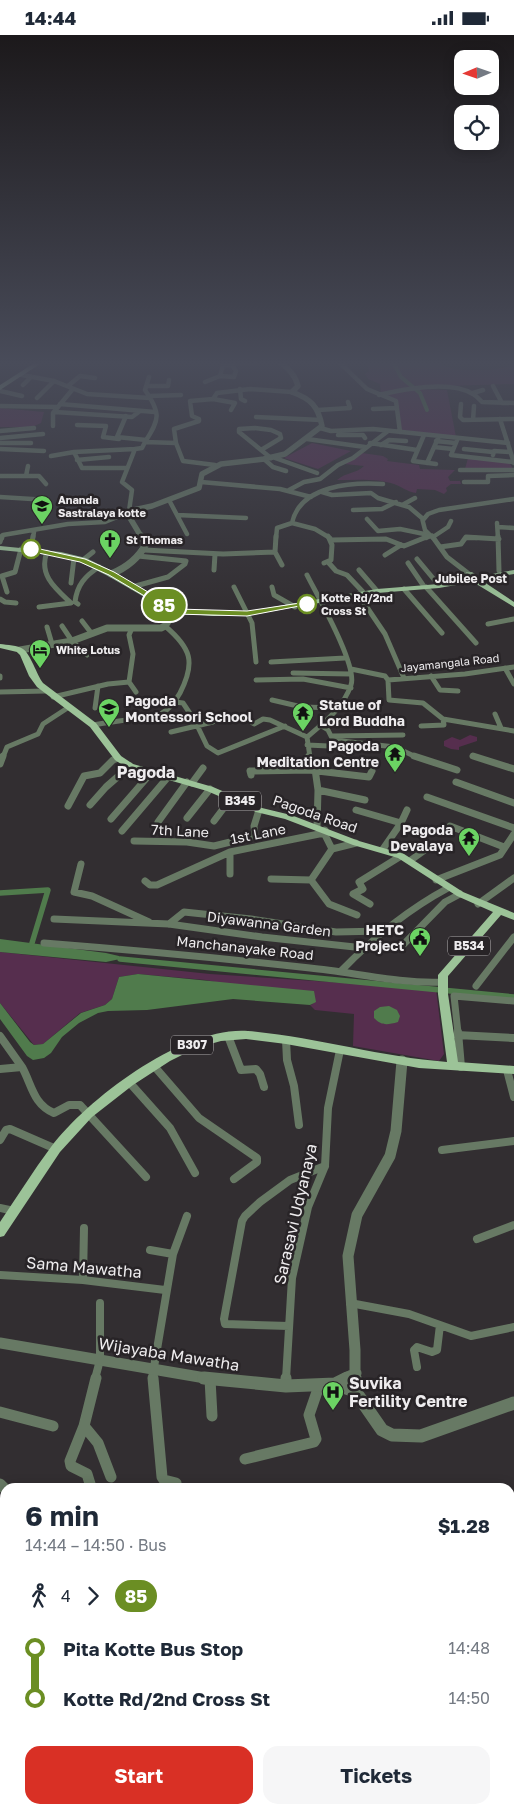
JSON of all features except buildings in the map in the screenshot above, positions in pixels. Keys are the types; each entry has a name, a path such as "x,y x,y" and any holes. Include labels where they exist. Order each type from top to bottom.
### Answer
{"main road":[{"path":"0,548 31,549 82,560 99,567 175,611 250,613 295,607 377,591 461,582 474,583 485,587"},
{"path":"461,582 499,571 513,570"},
{"path":"424,586 513,570"},
{"path":"473,577 514,605"},
{"path":"473,577 514,605"},
{"path":"0,646 20,650"},
{"name":"Pagoda Road","path":"20,650 24,654 33,676 50,694 93,725 118,758 130,766 210,789 259,810 288,817 356,843 383,849 401,856 411,860 436,880 460,895 514,917"},
{"name":"B534","path":"442,988 443,975 499,912"},
{"path":"442,988 457,1067"},
{"name":"B307","path":"0,1232 56,1149 88,1114 154,1066 192,1045 228,1036 246,1035 340,1049 402,1061 510,1070"}],"street":[{"path":"51,456 74,452 135,449 142,448 144,445"},
{"path":"177,445 183,461 215,465 273,458 291,451 299,445"},
{"path":"255,445 273,458 317,473"},
{"path":"261,450 269,445"},
{"path":"350,445 365,447"},
{"path":"289,489 304,482 320,479 338,465 353,459 368,445"},
{"path":"381,445 430,455"},
{"path":"419,445 414,461 436,464"},
{"path":"459,456 467,445"},
{"path":"427,463 434,447 454,446 450,455 513,463 509,451 510,445"},
{"path":"385,453 391,447"},
{"path":"0,449 44,451"},
{"path":"111,574 119,571 138,556 146,545 128,512 132,490 122,482 135,449"},
{"path":"464,449 493,452 509,451"},
{"path":"74,452 82,468 127,468"},
{"path":"491,460 493,452"},
{"path":"77,459 109,457"},
{"path":"264,459 273,467 286,471"},
{"path":"26,476 28,465"},
{"path":"0,541 4,535 34,532 40,529 67,524 112,522 128,512 152,506 199,488 202,474 215,465"},
{"path":"460,470 514,470"},
{"path":"464,482 488,482 488,476 514,475"},
{"path":"0,476 40,476 46,484"},
{"path":"201,482 228,482 289,489 311,497"},
{"path":"292,523 293,516 311,497 322,492 346,484 383,484"},
{"path":"322,492 332,495 371,493 378,498 404,504 423,520 425,530 450,561 473,577"},
{"path":"0,497 48,500"},
{"path":"404,504 415,498"},
{"path":"423,520 428,514 439,510 514,499"},
{"path":"169,500 187,534"},
{"path":"353,510 382,509 396,502"},
{"path":"177,515 246,518"},
{"path":"367,519 378,531 400,529 431,536"},
{"path":"396,521 400,529"},
{"path":"331,540 386,539 405,546 448,527 451,521"},
{"path":"282,565 275,552 277,528 292,523 323,532 331,540 331,560 326,562 336,571 347,575 374,613 396,655 404,678"},
{"path":"499,571 497,525 514,528"},
{"path":"31,549 34,532"},
{"path":"440,547 461,543 466,537 499,539"},
{"path":"384,555 400,545"},
{"path":"7,592 2,576 15,572 21,549"},
{"path":"144,550 215,554 275,552"},
{"path":"39,607 71,603 50,583 45,574 43,561 47,552"},
{"path":"82,560 93,552"},
{"path":"214,570 215,554"},
{"path":"132,587 168,577 186,564 186,561 138,556"},
{"path":"71,583 74,558"},
{"path":"417,559 437,583"},
{"path":"408,563 424,586 476,643"},
{"path":"78,604 75,602 75,599 80,581 99,567"},
{"path":"359,570 377,591"},
{"path":"306,575 321,602 351,672 351,688 339,708 307,737 310,760 315,769 322,830 332,849"},
{"path":"234,587 250,613 256,638 256,662"},
{"path":"272,587 274,595 295,607"},
{"path":"407,588 442,633"},
{"path":"0,599 4,602 16,603"},
{"path":"20,650 72,641 108,628 155,629 165,626 175,611"},
{"path":"488,624 514,619"},
{"path":"82,621 92,634"},
{"path":"62,626 72,641 87,655"},
{"path":"93,725 161,713 167,711 175,702 190,673 188,651 180,638 165,626"},
{"path":"47,627 52,644"},
{"path":"132,628 129,635 133,654 129,682 136,692"},
{"path":"271,662 345,658"},
{"name":"Jayamangala Road","path":"388,680 514,667"},
{"path":"505,668 514,684"},
{"path":"293,673 351,672 384,676 388,680 389,700 423,703 444,719 514,731"},
{"path":"431,676 440,690 458,691"},
{"path":"256,680 303,679 351,688"},
{"path":"0,692 50,694 129,682"},
{"path":"95,708 98,686"},
{"path":"272,700 302,707 339,708"},
{"path":"175,702 184,703 198,725 204,743 209,750 218,753 285,726"},
{"path":"0,765 3,747 38,734 43,724 68,707"},
{"path":"495,714 501,728"},
{"path":"243,717 254,723 263,719 285,726 307,737"},
{"path":"421,726 444,725 444,719"},
{"path":"171,732 213,723"},
{"path":"320,725 332,738 395,747 425,761 457,770"},
{"path":"332,738 402,735"},
{"path":"307,745 327,746 332,738"},
{"path":"473,756 514,769"},
{"path":"68,806 84,776 100,773 113,760 118,758"},
{"path":"90,805 106,787 130,766"},
{"path":"158,822 203,768"},
{"path":"251,775 250,771 315,769 369,777 372,771"},
{"path":"111,819 151,773"},
{"path":"122,831 168,777"},
{"path":"456,782 514,803"},
{"path":"186,818 210,789"},
{"path":"318,790 365,800"},
{"path":"214,821 232,797"},
{"path":"426,797 514,828"},
{"name":"7th Lane","path":"134,841 187,842 214,846 240,841 255,836 254,826 259,810"},
{"path":"356,810 401,823"},
{"path":"383,849 401,823 407,810"},
{"path":"450,826 504,847"},
{"name":"1st Lane","path":"145,881 150,885 157,885 230,852 322,830"},
{"path":"436,880 500,855 514,834"},
{"path":"311,880 332,849 356,843"},
{"path":"411,860 429,847"},
{"path":"230,852 230,874"},
{"path":"370,903 353,893 364,889 359,881 401,856"},
{"path":"81,864 74,892 92,896 154,924"},
{"path":"478,903 514,878"},
{"path":"271,879 311,880"},
{"path":"311,880 329,904 357,915"},
{"path":"341,971 383,931 421,900 448,888"},
{"name":"Diyawanna Garden","path":"54,919 169,925 364,948 400,948 445,902 460,895"},
{"path":"169,925 184,912 260,920 326,932 357,934 383,931"},
{"path":"476,987 514,937"},
{"name":"Manchanayake Road","path":"44,943 188,954 341,971 425,983 442,988"},
{"path":"457,1067 454,996 514,1001"},
{"path":"457,1035 512,1038"},
{"path":"0,1036 22,1067 31,1086 34,1098 45,1110 54,1113 75,1104 80,1105 146,1177"},
{"path":"228,1036 241,1070 256,1069 260,1074 264,1087"},
{"path":"286,1040 287,1060 294,1086 299,1125"},
{"name":"Sarasavi Udyanaya","path":"286,1386 292,1278 308,1207 325,1166 328,1108 340,1049"},
{"path":"402,1061 396,1131 390,1157 357,1215 348,1257 356,1373 355,1391 382,1430 392,1435 421,1436 514,1403"},
{"path":"154,1066 199,1118 257,1158 257,1162 234,1179"},
{"path":"0,1069 22,1067"},
{"path":"510,1070 514,1097"},
{"path":"129,1083 170,1128 195,1173"},
{"path":"0,1140 6,1130 10,1129 56,1149"},
{"path":"442,1150 514,1141"},
{"path":"289,1326 226,1324 224,1319 242,1221 260,1202 290,1180 325,1166"},
{"path":"0,1208 14,1211"},
{"path":"176,1483 164,1480 162,1477 152,1388 153,1368 165,1290 173,1254 187,1216"},
{"path":"477,1239 514,1225"},
{"path":"83,1281 84,1228"},
{"path":"150,1250 173,1254"},
{"name":"Sama Mawatha","path":"0,1275 83,1281 165,1290"},
{"path":"89,1483 87,1474 71,1465 70,1461 84,1426 100,1360 100,1303"},
{"path":"350,1303 409,1314 471,1336 514,1327"},
{"path":"417,1367 414,1350 417,1347 432,1352 437,1350 440,1325"},
{"name":"Wijayaba Mawatha","path":"0,1343 210,1379 286,1386 335,1385"},
{"path":"335,1385 356,1373"},
{"path":"210,1379 212,1416"},
{"path":"335,1385 355,1391"},
{"path":"245,1459 314,1442 316,1439 309,1415 319,1386"},
{"path":"0,1412 52,1426"},
{"path":"84,1426 93,1434 103,1452 110,1477"}],"shaded area":[{"path":"308,445 322,445 351,451 318,469 284,458"},
{"path":"362,453 383,456 388,459 387,461 419,465 420,469 455,470 448,477 450,481 460,481 461,484 451,484 446,488 447,491 444,494 435,490 417,489 416,493 394,484 380,481 337,480 364,466 345,464"},
{"path":"468,458 509,462 513,469 465,469"},
{"path":"470,735 477,737 477,741 459,747 459,750 444,746 444,741 452,737 460,740"},
{"path":"0,939 106,953 119,956 120,959 106,962 0,952"},
{"path":"0,952 210,974 436,989 444,1054 439,1061 353,1046 354,1014 315,1010 310,1005 313,1004 206,980 138,974 119,977 112,999 105,1005 80,1013 43,1044 34,1045 0,1003"},
{"path":"138,974 314,991 316,1002 310,1005 233,999 147,1010 98,1013 79,1023 62,1037 51,1053 44,1058 33,1060 27,1056 0,1019 0,1003 30,1042 34,1045 43,1044 81,1013 105,1005 112,999 119,977"},
{"path":"389,1006 397,1010 400,1016 398,1022 385,1024 374,1018 374,1011 380,1007"}],"waterway":[{"path":"0,893 48,890 32,943"},
{"path":"120,959 514,997"}],"bus line":[{"name":"85","path":"31,549 61,554 99,567 175,611 247,614 307,604"}],"place":[{"name":"Ananda Sastralaya kotte","path":"42,525"},
{"name":"St Thomas","path":"110,559"},
{"name":"Kotte Rd/2nd Cross St","path":"307,604"},
{"name":"White Lotus","path":"40,669"},
{"name":"Pagoda Montessori School","path":"109,728"},
{"name":"Statue of Lord Buddha","path":"303,732"},
{"name":"Pagoda Meditation Centre","path":"395,773"},
{"name":"Pagoda Devalaya","path":"469,857"},
{"name":"HETC Project","path":"420,957"},
{"name":"Suvika Fertility Centre","path":"333,1411"}],"district":[{"name":"Jubilee Post","path":"471,579"},
{"name":"Pagoda","path":"146,772"}]}
